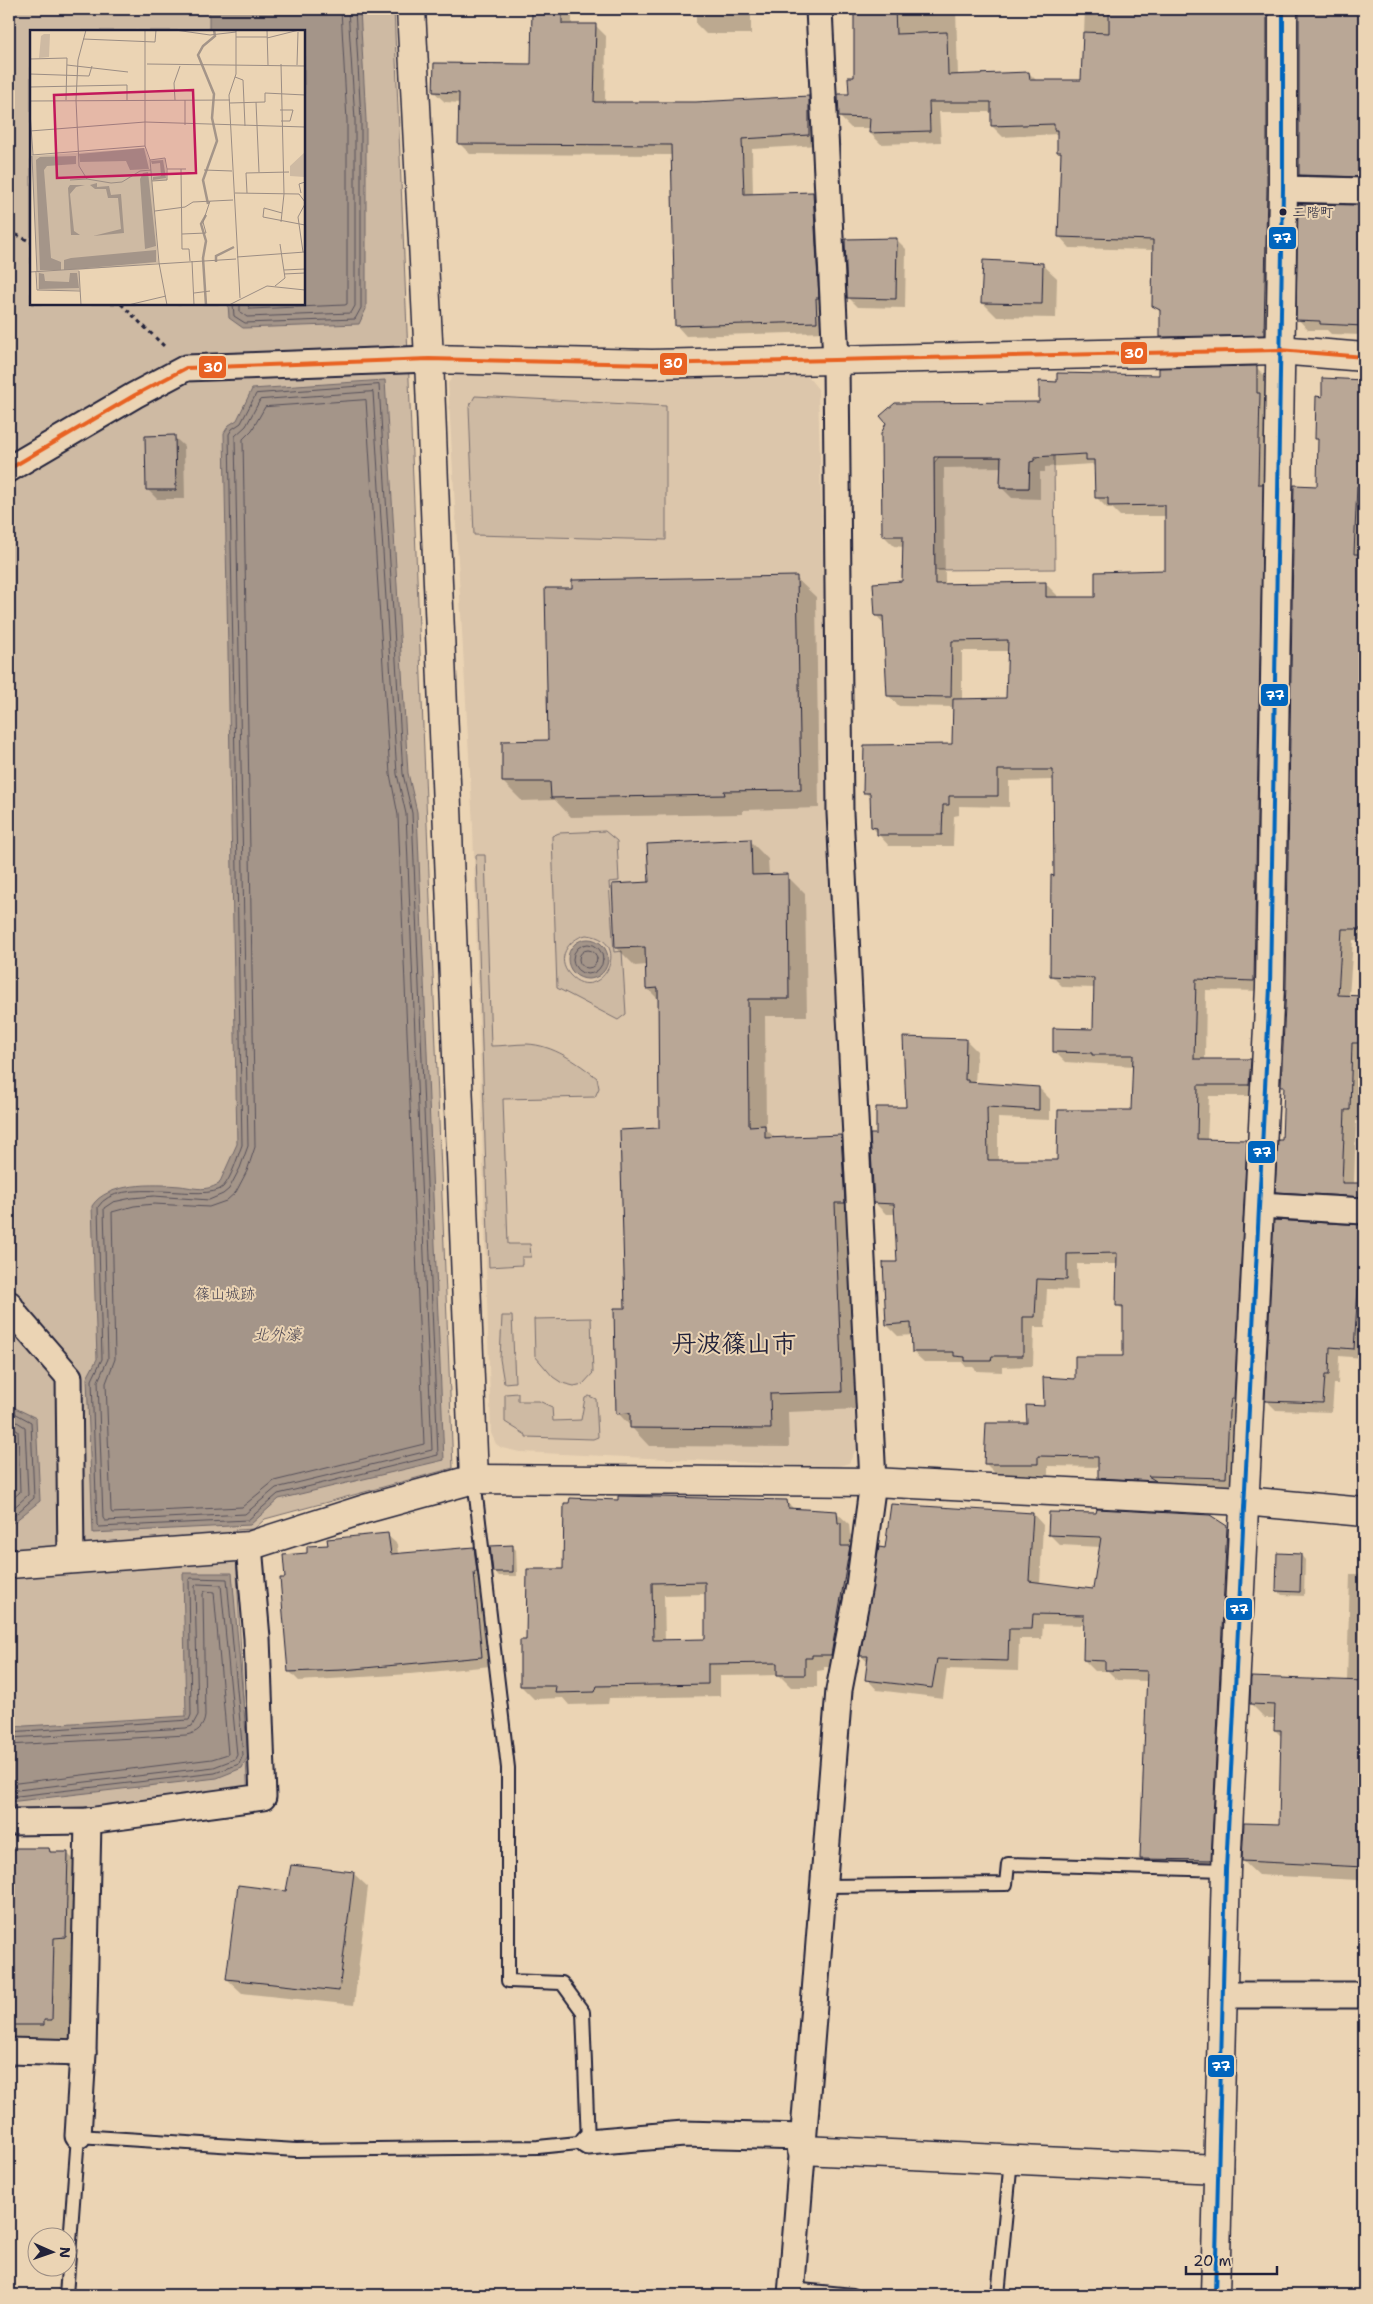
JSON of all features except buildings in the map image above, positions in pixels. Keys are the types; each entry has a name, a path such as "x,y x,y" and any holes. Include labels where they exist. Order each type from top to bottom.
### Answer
{"street":[{"path":"411,9 429,359 474,1479"},
{"path":"791,2292 839,1690 860,1586 873,1482 840,812 836,361 818,9"},
{"path":"1215,2295 1226,1870 1270,987 1283,189 1283,9"},
{"path":"1283,189 1364,192"},
{"path":"9,469 135,395 186,368 429,359 652,364 1279,350 1364,356"},
{"path":"1259,1205 1364,1211"},
{"path":"9,1304 17,1317 69,1377 72,1559"},
{"path":"9,1564 249,1546 365,1509 474,1479 873,1482 1244,1501 1364,1512"},
{"path":"9,1822 88,1821 263,1797 257,1638 249,1546"},
{"path":"78,2136 83,2053 88,1821"},
{"path":"1224,1995 1364,1995"},
{"path":"9,2052 83,2053"},
{"path":"588,2142 684,2134 1011,2159 1218,2169"}],"lane":[{"path":"66,2295 78,2136 296,2150 538,2146 588,2142 583,2012 562,1983 508,1981 508,1768 474,1479"},
{"path":"824,1886 1006,1884 1008,1864 1226,1870"},
{"path":"998,2295 1011,2159"},
{"path":"791,2292 854,2295"}],"path":[{"path":"9,231 30,242"},
{"path":"122,305 186,368"}],"shaded area":[{"path":"459,369 800,373 809,378 818,389 830,825 856,1449 849,1463 836,1467 520,1452 502,1448 496,1444 491,1433 473,826 448,383"}],"green space":[{"name":"篠山城跡","path":"9,9 394,9 453,1468 265,1519 254,1529 235,1530 248,1801 9,1817"},
{"path":"475,396 666,406 666,540 474,535 469,407"},
{"path":"1054,455 1055,569 934,570 934,463 939,457 1001,457 1000,488 1029,488 1030,462 1039,457"},
{"path":"605,831 617,841 619,881 609,882 614,952 622,951 626,1014 618,1020 557,988 552,836 559,833","holes":["586,935 601,939 609,947 611,958 608,969 592,983 581,983 570,975 566,969 564,963 566,951 569,945 580,937"]},
{"path":"476,855 485,855 491,1046 527,1044 546,1047 573,1060 597,1078 599,1088 595,1097 503,1099 508,1244 530,1244 531,1257 522,1257 522,1265 489,1267"},
{"path":"502,1316 512,1316 515,1382 504,1383 500,1359"},
{"path":"591,1318 593,1373 583,1384 574,1386 562,1383 553,1377 535,1356 534,1319"},
{"path":"518,1393 518,1401 539,1401 552,1407 553,1421 581,1420 585,1398 589,1396 596,1399 598,1437 593,1439 526,1437 526,1435 505,1422 505,1394"}],"water":[{"path":"209,9 360,9 366,120 366,309 359,324 243,328 229,318 228,305 305,305 305,30 209,30"},
{"name":"北外濠","path":"385,380 408,773 417,812 444,1460 279,1499 250,1525 93,1533 87,1378 97,1359 92,1206 99,1198 109,1192 132,1186 170,1185 202,1189 219,1184 237,1144 224,433 229,425 237,420 252,389"},
{"path":"592,939 599,942 605,948 608,959 607,967 599,976 592,979 584,979 577,976 569,967 568,955 571,948 580,940"},
{"path":"9,1405 36,1418 40,1501 9,1526"},
{"path":"183,1573 232,1573 248,1756 242,1768 217,1778 9,1802 9,1727 186,1716"}],"transit line":[{"name":"77","path":"1215,2295 1226,1870 1270,987 1283,189 1283,9"},
{"name":"30","path":"9,469 135,395 186,368 429,359 652,364 1279,350 1364,357"}],"place":[{"name":"二階町","path":"1283,212"}],"district":[{"name":"丹波篠山市","path":"734,1343"}]}
